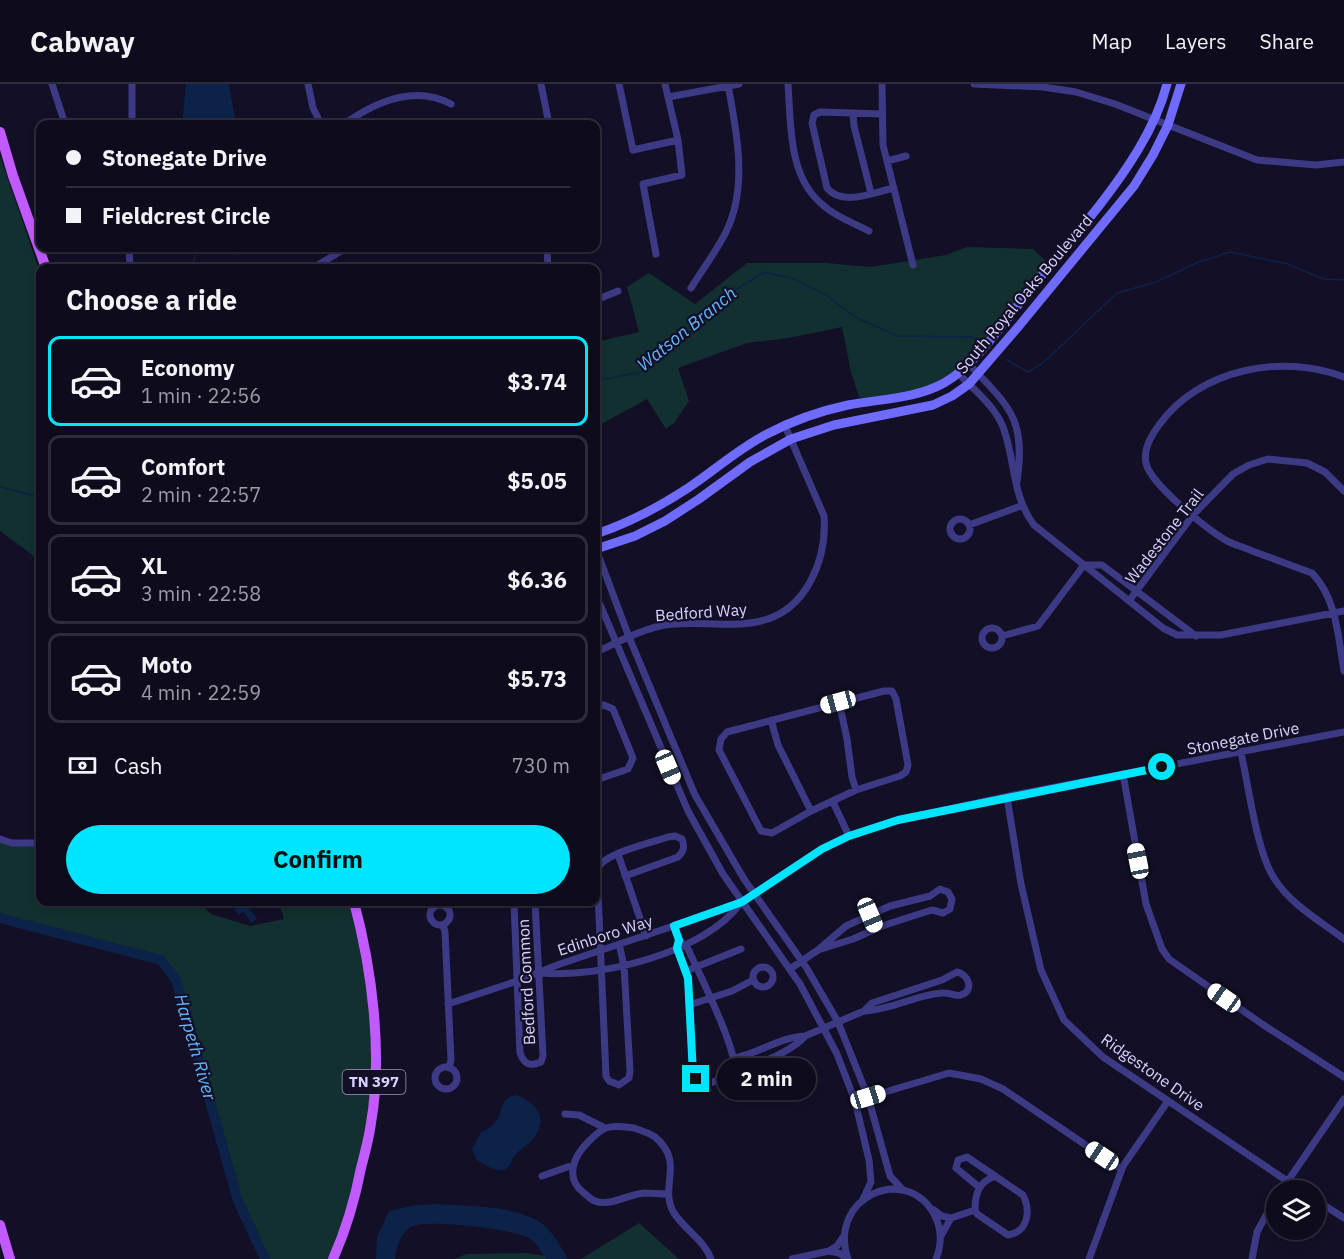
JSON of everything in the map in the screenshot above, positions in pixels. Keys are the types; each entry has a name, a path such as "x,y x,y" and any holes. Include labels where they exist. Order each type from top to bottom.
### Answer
{"main road":[{"name":"South Royal Oaks Boulevard","path":"600,533 622,525 656,508 689,488 740,449 785,426 829,410 928,390 958,374 969,364 1120,178 1154,120 1167,84"},
{"name":"South Royal Oaks Boulevard","path":"600,548 635,536 665,521 750,462 791,440 834,425 933,405 969,384 979,375 1134,186 1168,125 1181,84"},
{"path":"0,132 36,240"},
{"name":"TN 397","path":"333,1259 357,1187 372,1121 375,1043 371,983 355,906"},
{"path":"0,1225 10,1259"}],"street":[{"path":"52,84 63,120"},
{"path":"132,84 132,120"},
{"path":"308,84 313,108 319,120"},
{"path":"541,84 548,120"},
{"path":"619,84 633,150 678,140"},
{"path":"656,254 643,184 681,175 678,140 665,84"},
{"path":"668,97 739,84"},
{"path":"788,84 790,116 799,172 808,190 824,207 869,231"},
{"path":"882,84 883,145 913,265"},
{"path":"974,84 1043,87 1075,92 1115,104 1257,160 1316,165 1344,162"},
{"path":"691,288 726,232 733,212 739,154 728,85"},
{"path":"350,120 375,104 395,98 437,96 451,104"},
{"path":"882,114 820,112 814,115 812,123 829,191 841,198 894,188"},
{"path":"853,114 871,193"},
{"path":"887,161 906,156"},
{"path":"320,264 339,252"},
{"path":"600,298 618,291"},
{"path":"969,364 1002,399 1015,422 1019,465 1016,487"},
{"path":"1344,377 1324,369 1294,365 1264,367 1214,380 1191,394 1166,416 1148,443 1145,462 1150,473 1168,494 1227,541 1312,573 1322,584 1331,601 1344,671"},
{"path":"958,374 998,415 1003,426 1021,506 1034,525 1163,628 1177,635 1221,636 1344,611"},
{"name":"Bedford Way","path":"600,650 661,626 761,621 785,609 806,589 817,570 823,552 824,516 785,426"},
{"name":"Wadestone Trail","path":"1129,601 1193,515 1233,474 1249,465 1268,459 1307,463 1325,471 1344,491"},
{"path":"969,525 1021,506"},
{"path":"600,560 629,637 695,795 754,893 801,961 838,1022 868,1097 890,1176 903,1190 919,1197 942,1216 951,1218 975,1210"},
{"path":"1084,565 1102,565 1197,636"},
{"path":"1002,636 1038,626 1084,565"},
{"path":"600,605 687,811 708,849 742,902 790,969 824,1027 855,1101 865,1141 871,1182 863,1199 849,1216 843,1237 837,1246 829,1251 792,1259"},
{"path":"892,691 896,699 907,769 900,776 856,790 811,811 772,833 761,831 719,750 721,739 727,732 771,720 838,702 892,691"},
{"path":"838,702 856,790"},
{"path":"600,706 607,705 613,709 633,758 628,769 600,779"},
{"path":"771,720 778,745 811,811"},
{"name":"Stonegate Drive","path":"742,902 813,854 849,836 898,820 1344,732"},
{"path":"1241,752 1261,845 1274,879 1294,901 1344,939"},
{"path":"1123,774 1146,904 1162,949 1168,959 1344,1077"},
{"name":"Ridgestone Drive","path":"1007,797 1021,884 1041,970 1064,1020 1103,1058 1286,1180"},
{"path":"833,802 849,836"},
{"path":"600,863 618,854 675,836 682,839 683,852 678,857 626,876"},
{"path":"0,839 12,843 36,843"},
{"path":"618,854 646,936"},
{"path":"790,969 818,950 846,926 890,906 924,897 940,889 948,892 952,899 952,906 946,912 939,913 932,910 818,950"},
{"path":"924,897 929,911"},
{"name":"Edinboro Way","path":"448,1004 742,902"},
{"name":"Edinboro Way","path":"539,973 600,971 624,966 680,944 734,912 742,902"},
{"name":"Bedford Common","path":"514,906 520,1053 529,1065 541,1062 543,1056 535,906"},
{"path":"599,906 606,1076 609,1081 619,1085 629,1078 630,1071 624,966 619,944"},
{"path":"870,915 876,929"},
{"path":"442,925 445,932 451,1060 449,1068"},
{"path":"674,926 686,971 693,1074 701,1084 708,1084 782,1053 806,1036"},
{"path":"680,944 696,968 710,999 735,1058 735,1073"},
{"path":"686,971 741,949"},
{"path":"735,1058 786,1040 806,1036 864,1011 945,993 956,996 963,994 968,989 969,981 965,975 957,972 942,980 872,1003 864,1011"},
{"path":"689,1005 732,991 753,980"},
{"path":"942,980 945,993"},
{"path":"855,1101 950,1073 981,1078 1003,1089 1121,1169"},
{"path":"1288,1180 1344,1099"},
{"path":"1089,1259 1121,1169 1168,1101"},
{"path":"565,1114 579,1115 605,1128 630,1128 654,1136 666,1150 672,1166 667,1194 676,1215 708,1250 711,1259"},
{"path":"605,1128 595,1135 578,1154 573,1166 573,1179 580,1190 594,1201 611,1202 643,1193 667,1194"},
{"path":"979,1187 956,1168 958,1160 967,1157 995,1176 1023,1195 1028,1215 1021,1230 1008,1235 977,1214 975,1210 979,1187 995,1176"},
{"path":"542,1176 573,1166"},
{"path":"863,1199 875,1192 903,1190"},
{"path":"1326,1206 1344,1218"},
{"path":"931,1209 938,1221 941,1236"},
{"path":"1252,1259 1257,1232 1266,1215"},
{"path":"936,1259 941,1236 951,1218"},
{"path":"843,1237 848,1259"},
{"path":"829,1251 839,1253 848,1259"}],"green space":[{"path":"0,156 37,264 36,560 0,531"},
{"path":"967,247 1033,249 1050,265 969,364 944,383 871,401 859,397 851,372 842,327 789,338 747,343 678,368 689,401 674,423 666,429 647,399 600,425 600,341 639,332 627,287 649,273 695,304 747,263 827,263 870,267 946,255"},
{"path":"0,839 36,843 36,906 203,906 211,914 250,926 284,919 280,906 355,906 371,983 372,1121 333,1259 265,1259 238,1201 176,980 161,960 0,918"},
{"path":"639,1223 679,1259 581,1259"},
{"path":"526,1253 565,1259 455,1259 466,1254"}],"water":[{"path":"186,84 229,84 235,120 182,120"},
{"path":"225,252 242,252 235,255"},
{"path":"233,906 254,906 250,909 257,919 251,923 244,912 238,915"},
{"path":"517,1095 530,1102 538,1112 540,1124 538,1131 532,1140 516,1154 508,1168 503,1170 486,1166 476,1159 472,1149 481,1132 496,1122 505,1101"},
{"path":"440,1204 505,1210 530,1217 549,1230 568,1259 546,1259 535,1242 506,1231 434,1224 407,1229 400,1241 395,1259 376,1259 377,1237 389,1211 416,1205"}],"waterway":[{"path":"194,264 195,252"},
{"name":"Watson Branch","path":"1007,360 1028,372 1043,363 1117,293 1156,282 1196,263 1230,252 1288,264 1323,279 1344,280"},
{"name":"Watson Branch","path":"600,380 640,372 692,330 732,292 764,272 791,278 825,294 855,317 897,336 971,337 975,339"},
{"name":"Watson Branch","path":"0,487 36,496"},
{"name":"Harpeth River","path":"0,918 161,960 176,980 238,1201 265,1259"}],"route":[{"path":"696,1079 693,1074 688,978 677,948 679,940 674,926 742,902 822,849 849,836 898,820 1162,767"}]}
